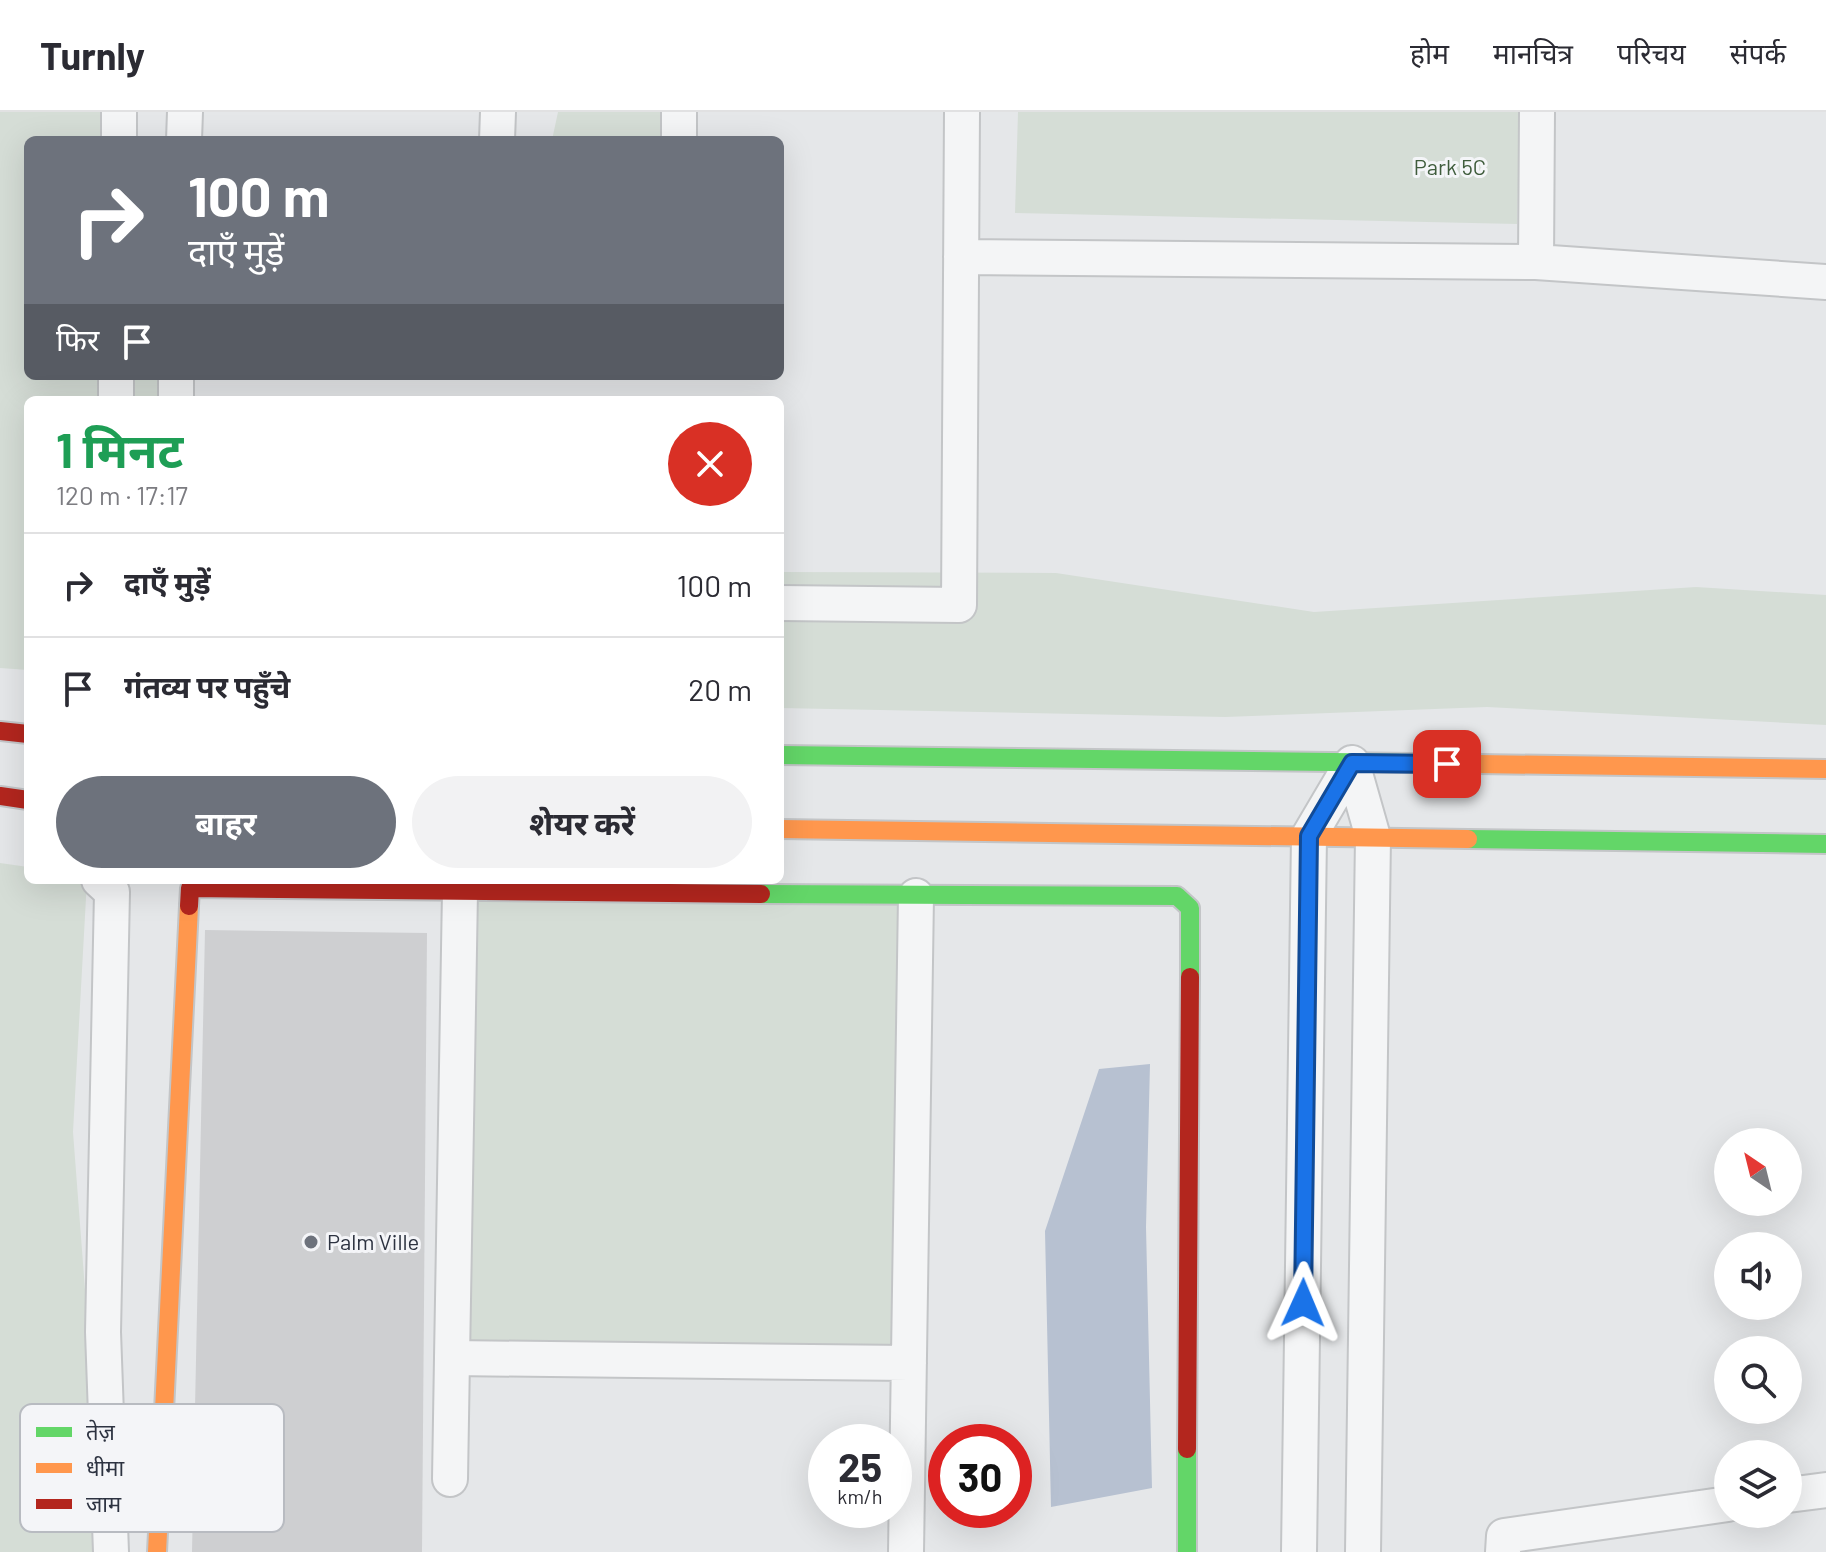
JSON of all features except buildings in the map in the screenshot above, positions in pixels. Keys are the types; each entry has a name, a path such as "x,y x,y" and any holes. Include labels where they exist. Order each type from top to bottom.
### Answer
{"street":[{"path":"119,112 119,136"},
{"path":"184,136 185,112"},
{"path":"497,136 498,112"},
{"path":"679,112 679,136"},
{"path":"784,603 959,605 962,112"},
{"path":"1536,262 1537,112"},
{"path":"961,257 1536,262 1826,282"},
{"path":"0,731 24,734"},
{"path":"784,755 1826,769"},
{"path":"1299,1552 1309,836 1352,763"},
{"path":"1352,763 1373,837 1363,1552"},
{"path":"0,796 24,799"},
{"path":"0,819 24,816"},
{"path":"784,829 1826,844"},
{"path":"103,884 112,892 103,1332 106,1404"},
{"path":"100,1404 110,884"},
{"path":"164,1404 190,888 1177,896 1190,908 1187,1552"},
{"path":"450,1479 460,891"},
{"path":"906,1552 916,896"},
{"path":"452,1358 909,1363"},
{"path":"1802,1493 1826,1490"},
{"path":"1503,1552 1504,1536 1714,1506"},
{"path":"97,1532 97,1552"},
{"path":"110,1532 111,1552"},
{"path":"157,1552 158,1532"}],"green space":[{"path":"0,112 127,112 128,136 24,136 24,380 167,380 162,396 24,396 24,670 0,668"},
{"path":"558,112 662,112 662,136 553,136"},
{"name":"Park 5C","path":"1018,112 1520,112 1517,224 1015,213"},
{"path":"784,572 1056,573 1314,612 1696,587 1826,595 1826,725 1487,707 1225,717 784,708"},
{"path":"0,863 24,866 24,884 87,884 73,1132 94,1404 20,1404 20,1532 103,1532 105,1552 0,1552"},
{"path":"460,891 916,896 909,1363 452,1358"}],"water":[{"path":"1150,1064 1146,1227 1152,1488 1051,1507 1045,1231 1099,1069"}],"traffic: fast":[{"path":"784,755 1414,763"},
{"path":"1468,839 1826,844"},
{"path":"761,894 1177,896 1190,908 1190,977"},
{"path":"1187,1449 1187,1552"}],"traffic: slow":[{"path":"1414,763 1826,769"},
{"path":"784,829 1468,839"},
{"path":"164,1404 189,906"},
{"path":"157,1552 158,1532"}],"traffic: jam":[{"path":"0,731 24,734"},
{"path":"0,796 24,799"},
{"path":"189,906 190,888 761,894"},
{"path":"1187,1449 1190,977"}],"place":[{"name":"Palm Ville","path":"311,1242"}],"route":[{"path":"1303,1303 1309,836 1352,763 1447,764"}]}
